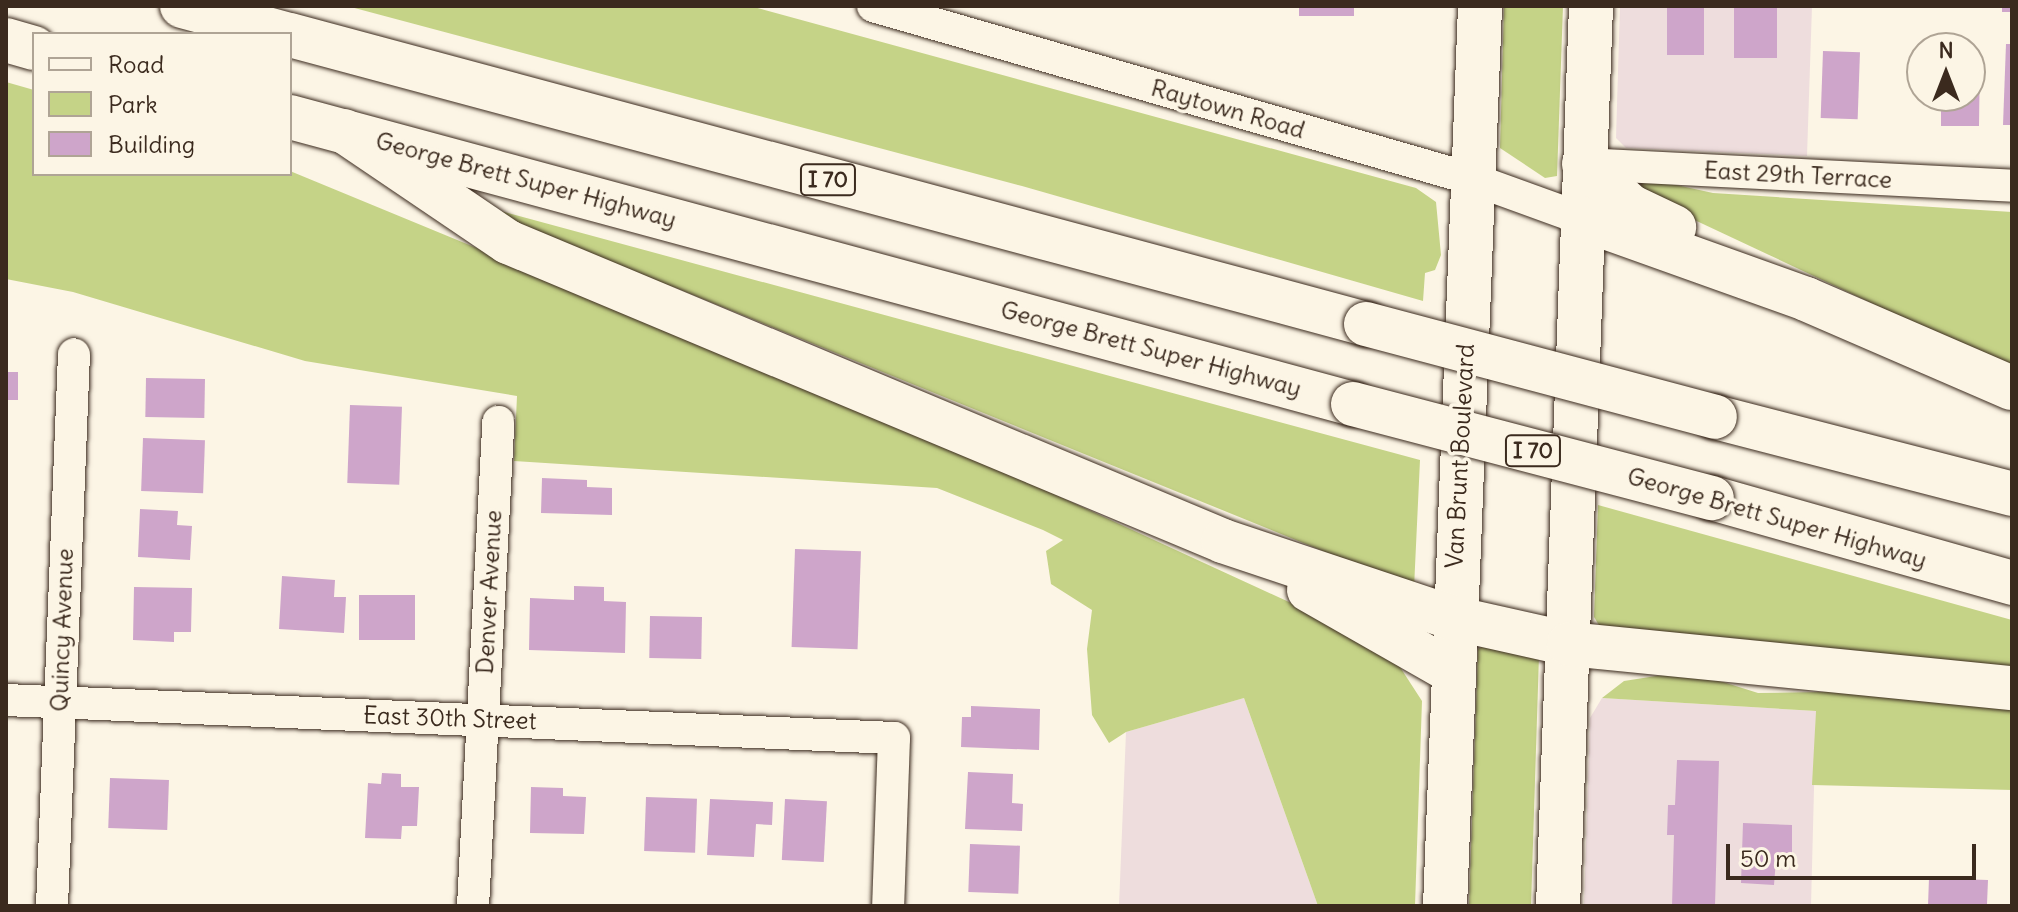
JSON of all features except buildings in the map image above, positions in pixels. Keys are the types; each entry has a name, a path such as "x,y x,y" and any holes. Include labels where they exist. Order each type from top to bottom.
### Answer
{"main road":[{"name":"I 70","path":"182,6 280,32"},
{"name":"Van Brunt Boulevard","path":"1445,906 1453,618 1480,6"},
{"path":"1558,906 1569,644 1580,218 1591,6"},
{"name":"I 70","path":"292,35 2012,494"},
{"path":"6,40 32,47"},
{"name":"George Brett Super Highway","path":"292,118 1712,498 2012,583"},
{"path":"344,131 508,242 1223,541 1453,618 1569,644 2012,688"},
{"path":"1584,164 1630,206 1806,299"},
{"path":"1580,218 1806,299 2012,388"},
{"path":"1223,541 1451,671"}],"street":[{"name":"Raytown Road","path":"873,6 1472,179 1580,218"},
{"name":"East 29th Terrace","path":"1584,164 2012,186"},
{"name":"Quincy Avenue","path":"52,906 74,354"},
{"name":"Denver Avenue","path":"473,906 498,422"},
{"name":"East 30th Street","path":"6,700 894,738 888,906"}],"shaded area":[{"path":"1620,6 1812,6 1807,156 1626,148 1616,138"},
{"path":"1244,698 1318,906 1119,906 1126,732"},
{"path":"1602,698 1816,711 1811,906 1584,906 1590,718"}],"green space":[{"path":"347,6 750,6 1416,188 1436,202 1441,255 1435,270 1425,273 1423,301 1022,186"},
{"path":"1504,6 1563,6 1557,176 1545,178 1500,148"},
{"path":"6,82 32,89 32,176 292,176 292,172 891,419 1387,647 1422,701 1415,906 1318,906 1244,698 1126,732 1109,743 1092,715 1087,649 1092,610 1051,584 1046,551 1063,540 1043,530 937,488 514,461 517,396 305,361 73,292 6,279"},
{"path":"1644,178 1713,193 2012,212 2012,369 1637,193"},
{"path":"493,209 1420,460 1414,588 676,288 561,248"},
{"path":"1598,505 2012,620 2012,674 1602,630 1594,617"},
{"path":"1485,645 1539,655 1531,906 1469,906 1478,649"},
{"path":"1688,671 1758,693 1876,691 2012,705 2012,790 1812,785 1816,711 1602,698 1624,681"}]}
